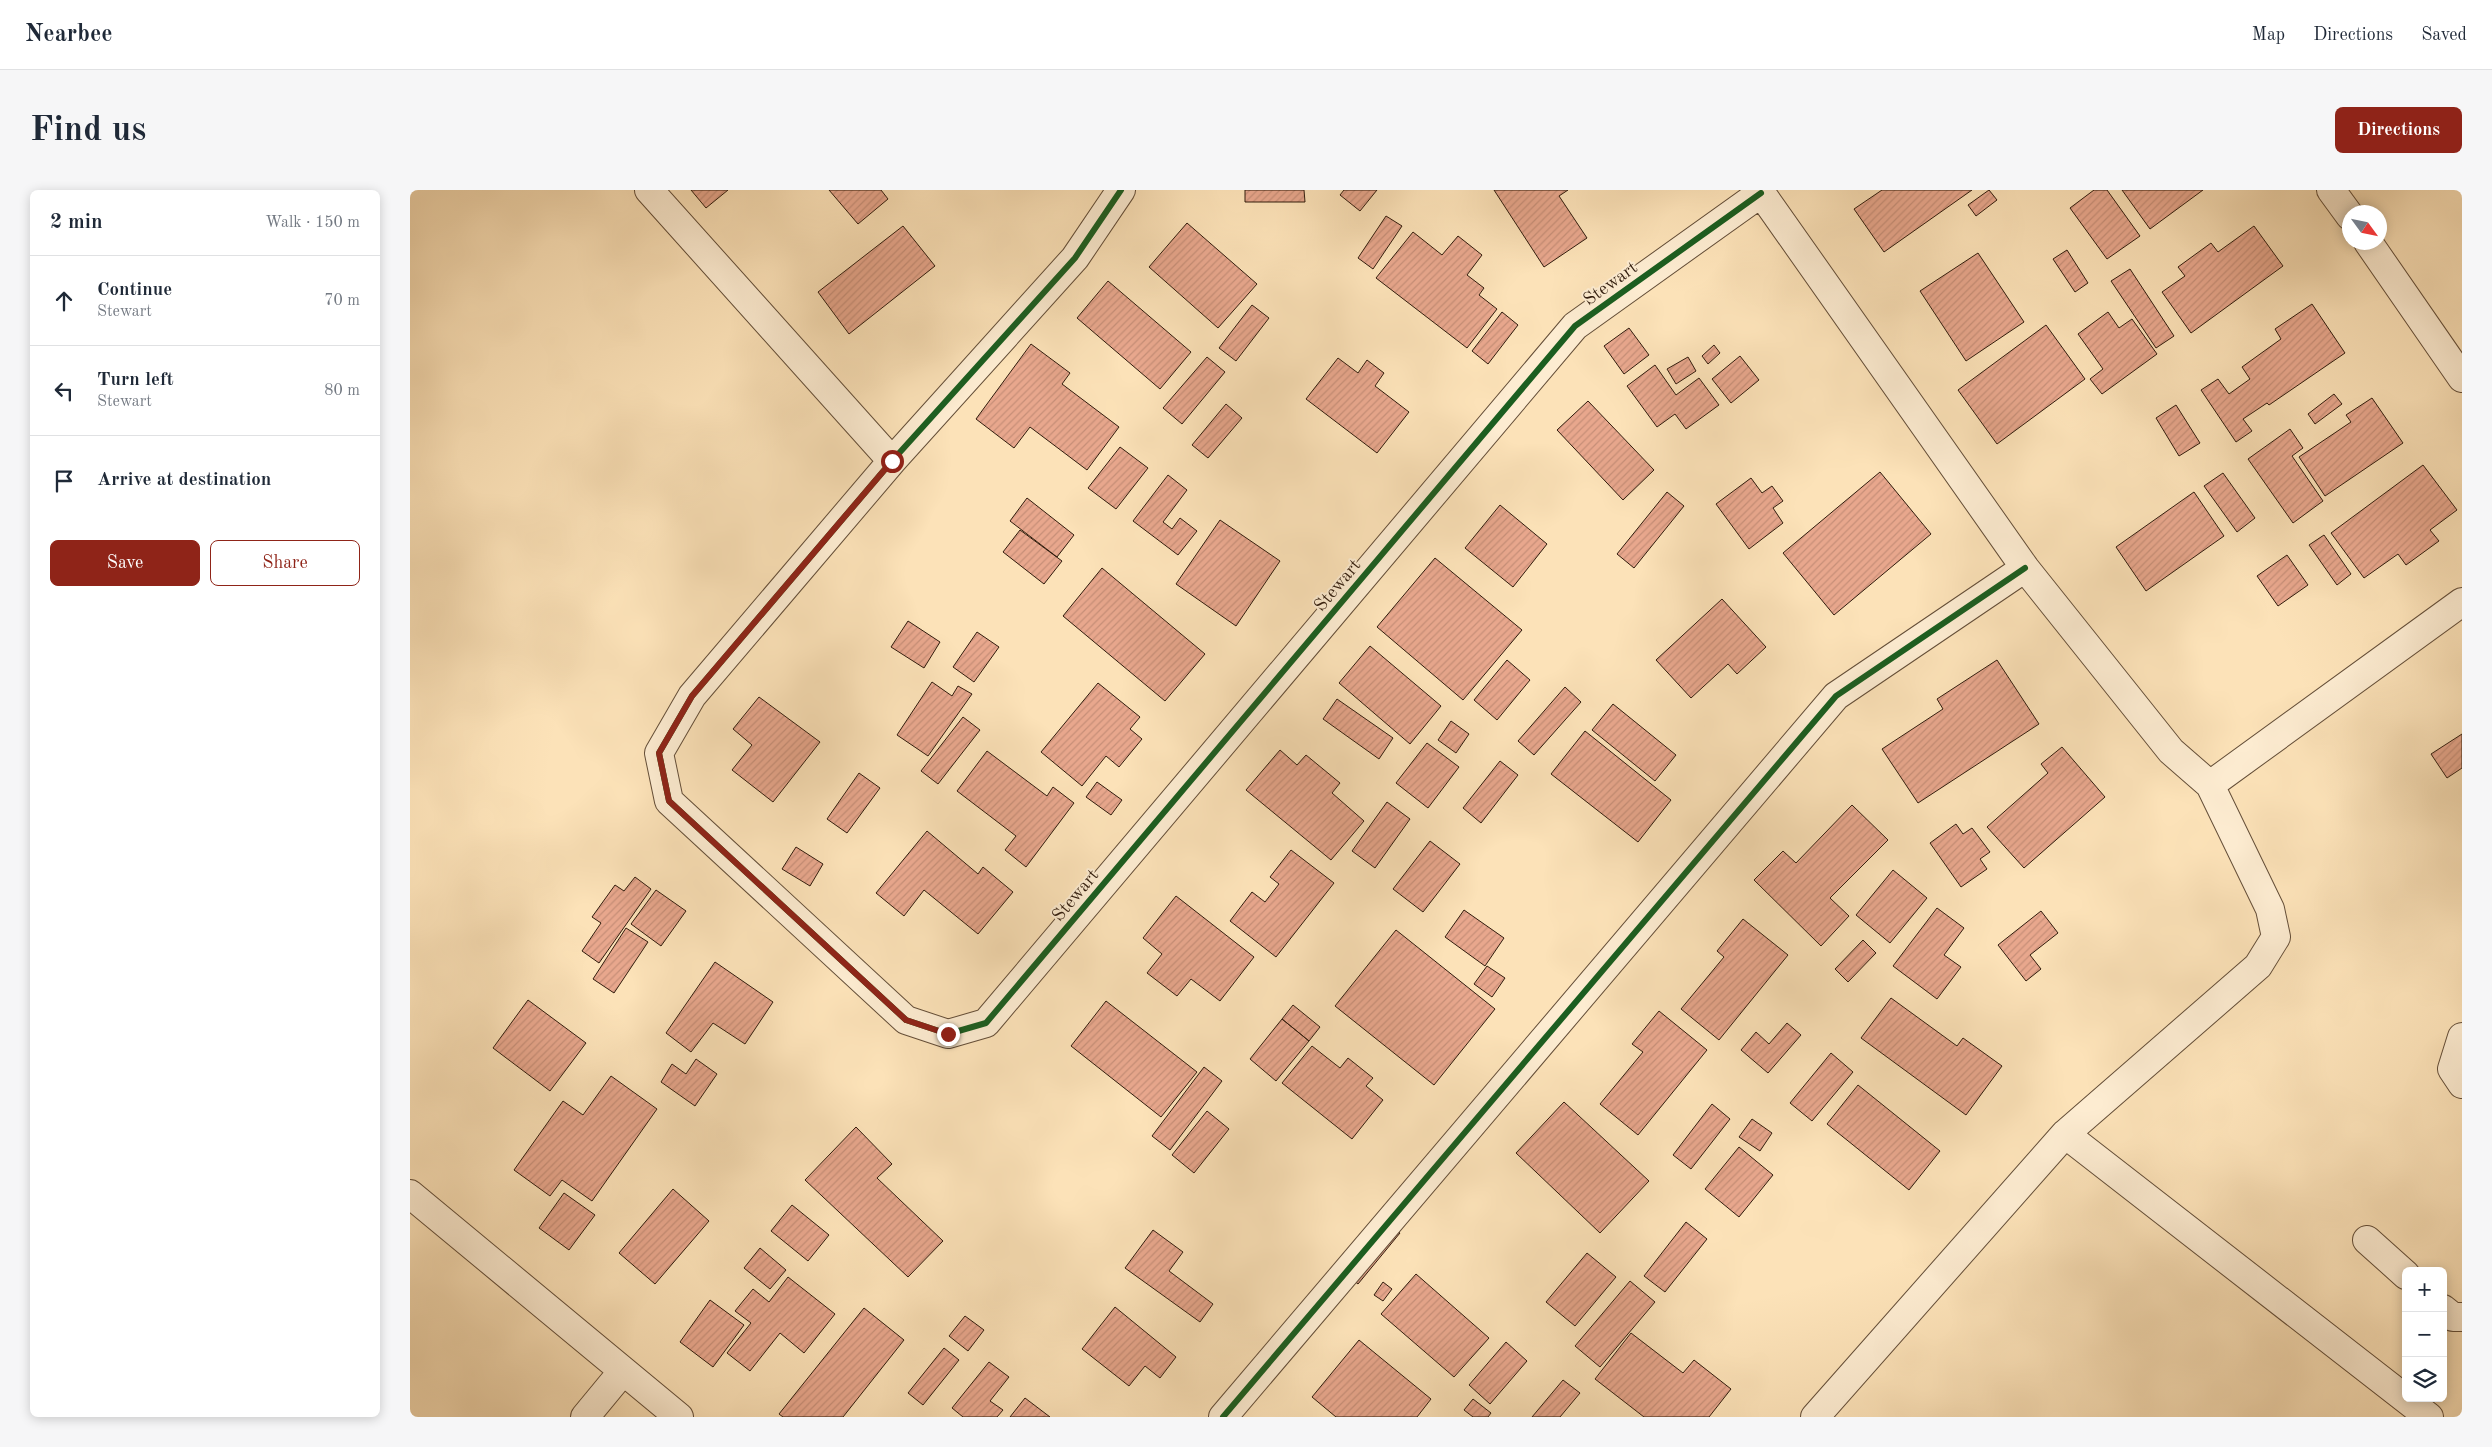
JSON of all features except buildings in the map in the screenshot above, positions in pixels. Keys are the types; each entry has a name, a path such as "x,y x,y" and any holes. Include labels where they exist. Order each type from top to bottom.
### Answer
{"street":[{"path":"649,190 892,461"},
{"name":"Stewart","path":"1121,190 1075,258 892,461 692,696 659,753 669,801 906,1020 948,1034 986,1023 1575,326 1760,192"},
{"path":"2331,190 2342,205"},
{"path":"1760,192 2025,568 2171,752 2210,785 2270,909 2276,937 2258,966 2064,1134 1815,1417"},
{"path":"2374,250 2462,378"},
{"path":"1223,1417 1836,696 2025,568"},
{"path":"2210,785 2462,602"},
{"path":"2462,1037 2452,1069 2462,1084"},
{"path":"2064,1134 2429,1417"},
{"path":"410,1194 679,1417"},
{"path":"2367,1240 2402,1271"},
{"path":"2447,1312 2453,1317 2462,1317"},
{"path":"585,1417 624,1371"}],"cycle path":[{"path":"1121,190 1075,258 892,461 692,696 659,753 669,801 906,1020 948,1034 986,1023 1575,326 1761,193"},
{"path":"1223,1417 1836,696 2025,568"}],"route":[{"path":"892,461 692,696 659,753 669,801 906,1020 948,1034"}]}
